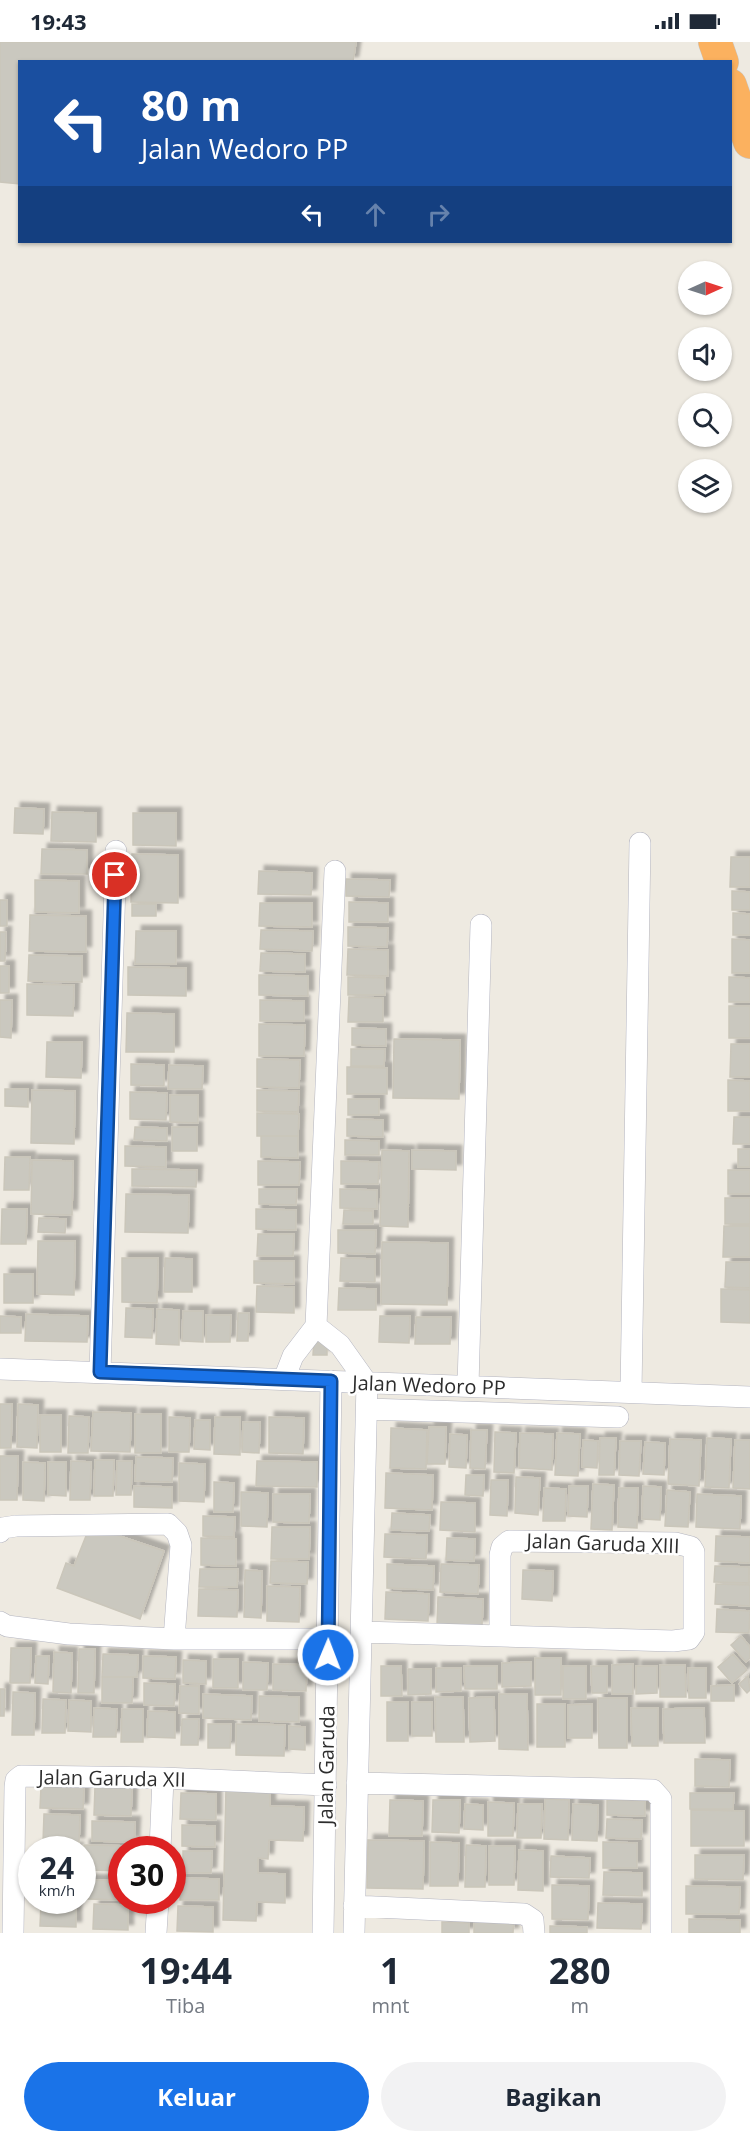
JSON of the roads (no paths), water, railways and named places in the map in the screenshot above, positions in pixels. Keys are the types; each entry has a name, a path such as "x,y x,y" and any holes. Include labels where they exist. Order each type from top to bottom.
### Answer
{"highway":[{"path":"715,42 721,60"},
{"path":"732,91 750,142"}],"street":[{"path":"632,1392 640,843"},
{"path":"100,1372 116,852"},
{"path":"284,1379 293,1356 316,1326 335,871"},
{"path":"468,1386 481,925"},
{"path":"316,1326 340,1345 367,1383"},
{"name":"Jalan Wedoro PP","path":"0,1369 750,1397"},
{"name":"Jalan Garuda","path":"323,1933 331,1381"},
{"name":"Jalan Garuda","path":"354,1933 367,1383"},
{"path":"367,1409 618,1417"},
{"path":"330,1461 365,1462"},
{"path":"0,1532 3,1527 16,1526 168,1524 177,1533 181,1545 174,1639"},
{"name":"Jalan Garuda XIII","path":"361,1632 500,1636 674,1641 689,1639 694,1632 694,1552 691,1546 675,1543 509,1541 505,1543 500,1552 500,1636"},
{"path":"0,1622 7,1626 69,1634 174,1639 328,1639"},
{"path":"327,1688 360,1691"},
{"name":"Jalan Garuda XII","path":"12,1933 15,1787 18,1778 29,1776 163,1778 326,1785"},
{"path":"161,1836 163,1778"},
{"path":"357,1783 653,1790 660,1795 662,1808 661,1933"},
{"path":"325,1846 356,1846"},
{"path":"354,1906 524,1914 533,1920 534,1933"},
{"path":"156,1933 157,1914"}]}
